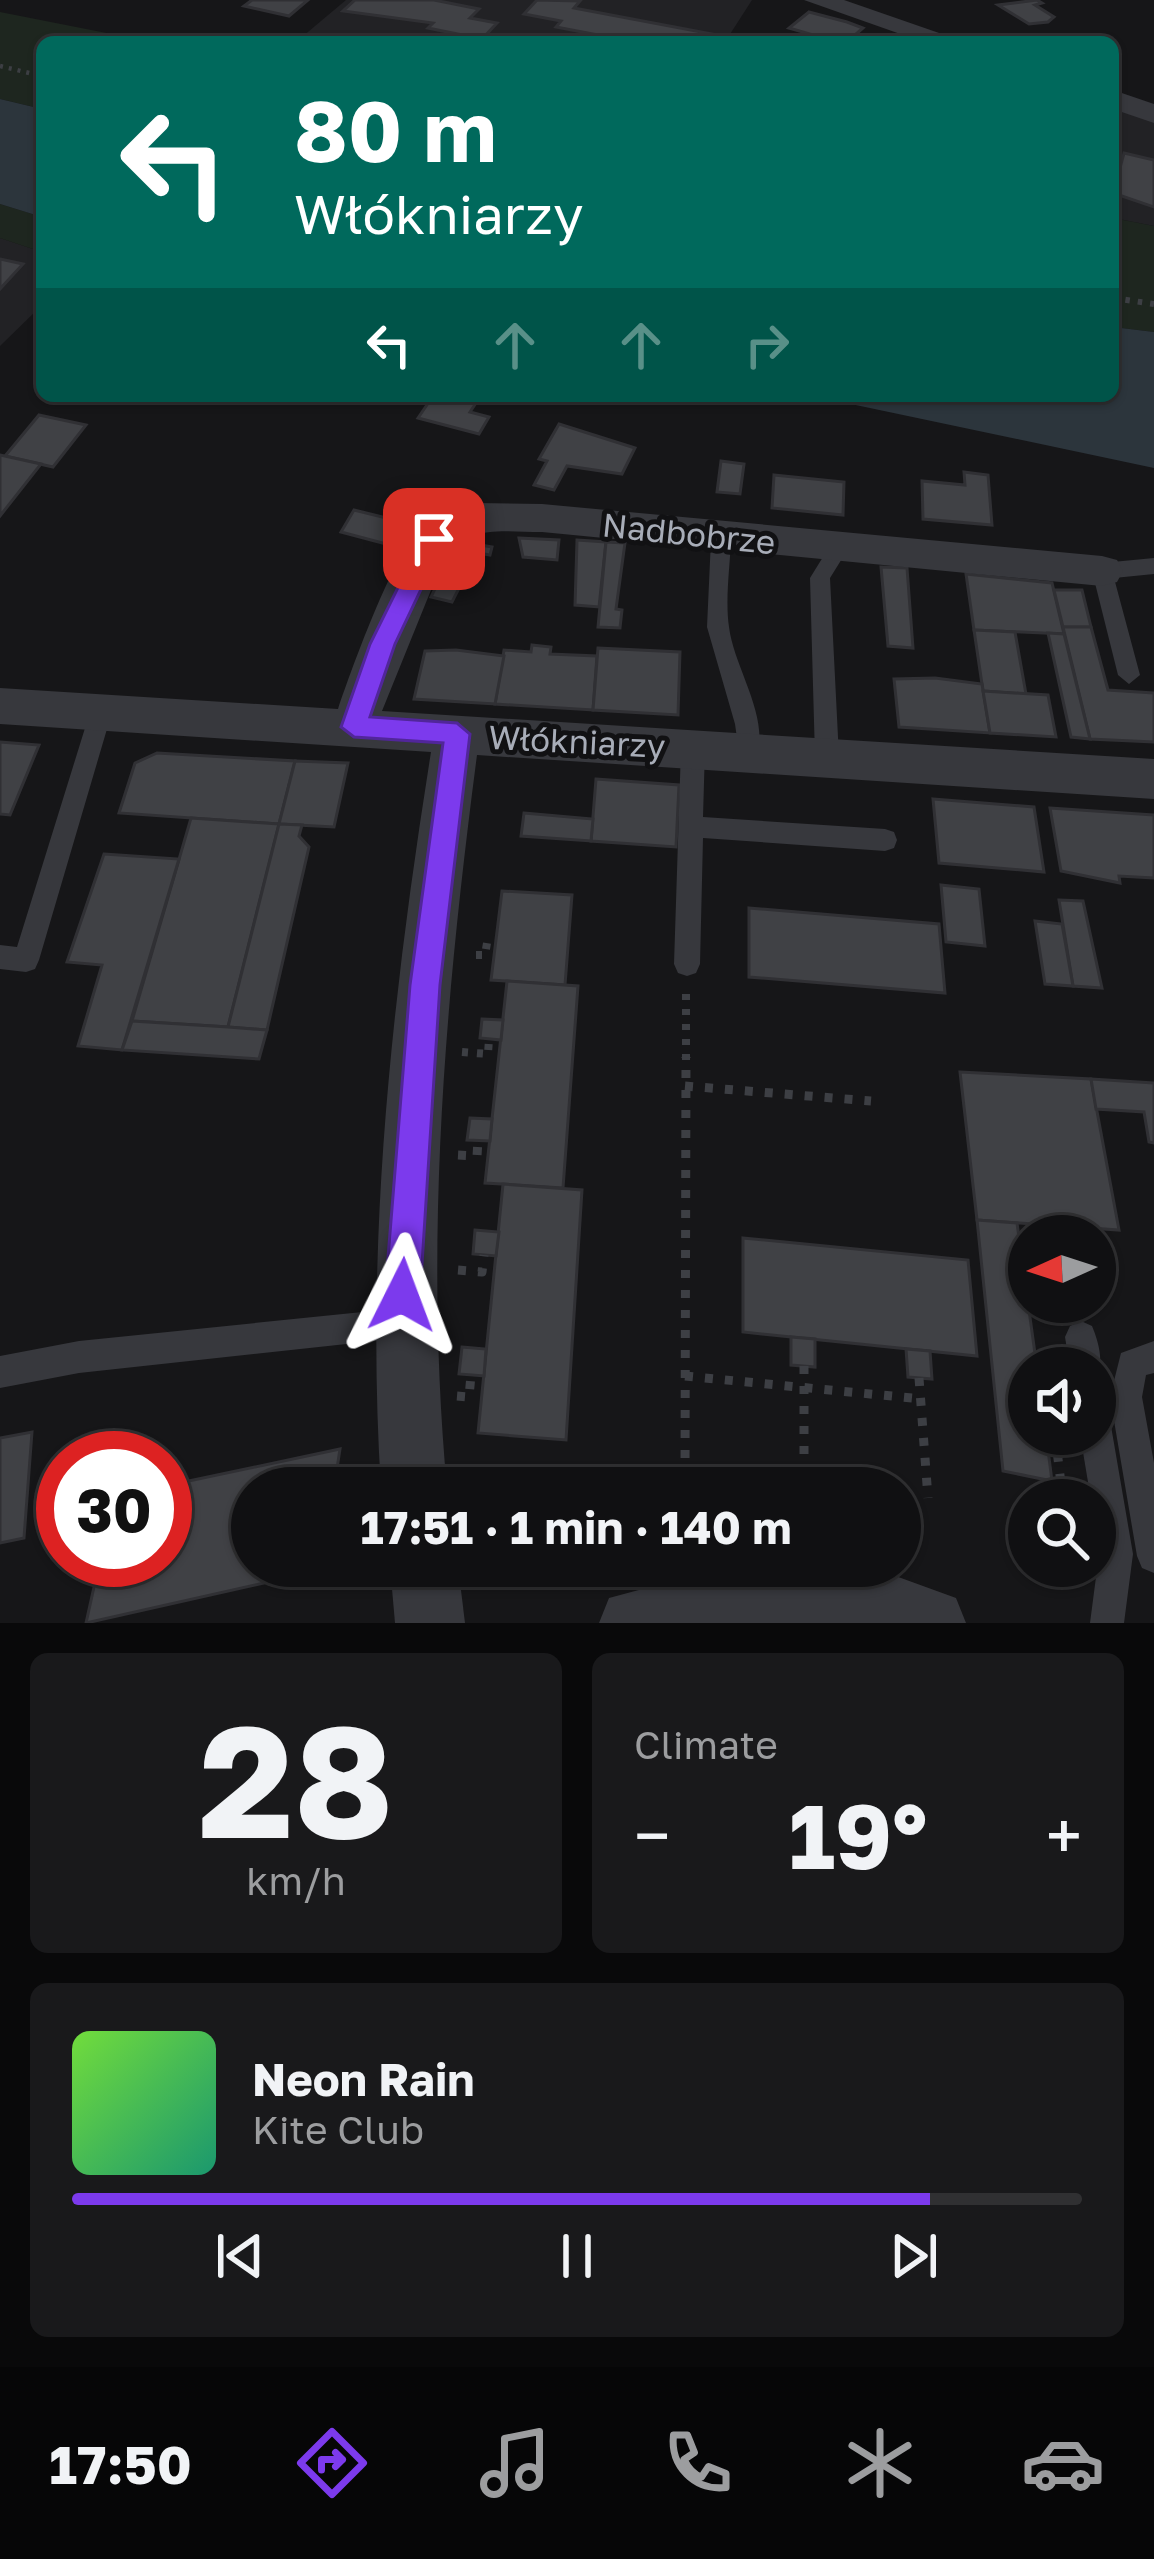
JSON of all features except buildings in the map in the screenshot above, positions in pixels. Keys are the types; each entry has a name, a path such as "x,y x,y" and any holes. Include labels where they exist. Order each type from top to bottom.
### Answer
{"street":[{"path":"817,0 932,36"},
{"path":"1119,101 1154,114"},
{"name":"Nadbobrze","path":"354,727 382,644 426,552 443,529 496,515 1102,571"},
{"name":"Włókniarzy","path":"0,706 1154,779"},
{"path":"412,1467 401,1323 425,985 457,734"},
{"path":"426,1587 430,1623"},
{"path":"634,1623 748,1594 821,1588 931,1623"}],"lane":[{"path":"721,539 718,627 746,724 748,752"},
{"path":"827,758 820,578 838,548"},
{"name":"Nadbobrze","path":"1102,571 1154,566"},
{"path":"1102,571 1129,675"},
{"path":"0,957 26,959 101,712"},
{"path":"687,964 693,748"},
{"path":"691,827 885,840"},
{"path":"0,1372 126,1352 401,1323"},
{"path":"1154,1357 1132,1364 1126,1397 1154,1556"},
{"path":"1100,1455 1116,1554 1107,1623"}],"path":[{"path":"0,66 36,75"},
{"path":"1119,299 1154,304"},
{"path":"685,1467 687,964"},
{"path":"686,1086 872,1101"},
{"path":"804,1366 804,1467"},
{"path":"685,1376 922,1399"},
{"path":"920,1378 928,1498"}],"shaded area":[{"path":"346,0 752,0 729,36 303,36"},
{"path":"0,12 122,36 36,36 36,108 0,99"},
{"path":"0,99 36,108 36,215 0,204"},
{"path":"1128,104 1154,114 1154,226 1119,219 1119,112"},
{"path":"0,204 36,215 36,250 0,238"},
{"path":"1119,219 1154,226 1154,332 1119,328"},
{"path":"0,238 36,250 36,311 0,346"},
{"path":"1119,328 1154,332 1154,468 841,402 1119,402"}],"route":[{"path":"402,1295 425,985 457,734 354,727 382,644 434,539"}]}
